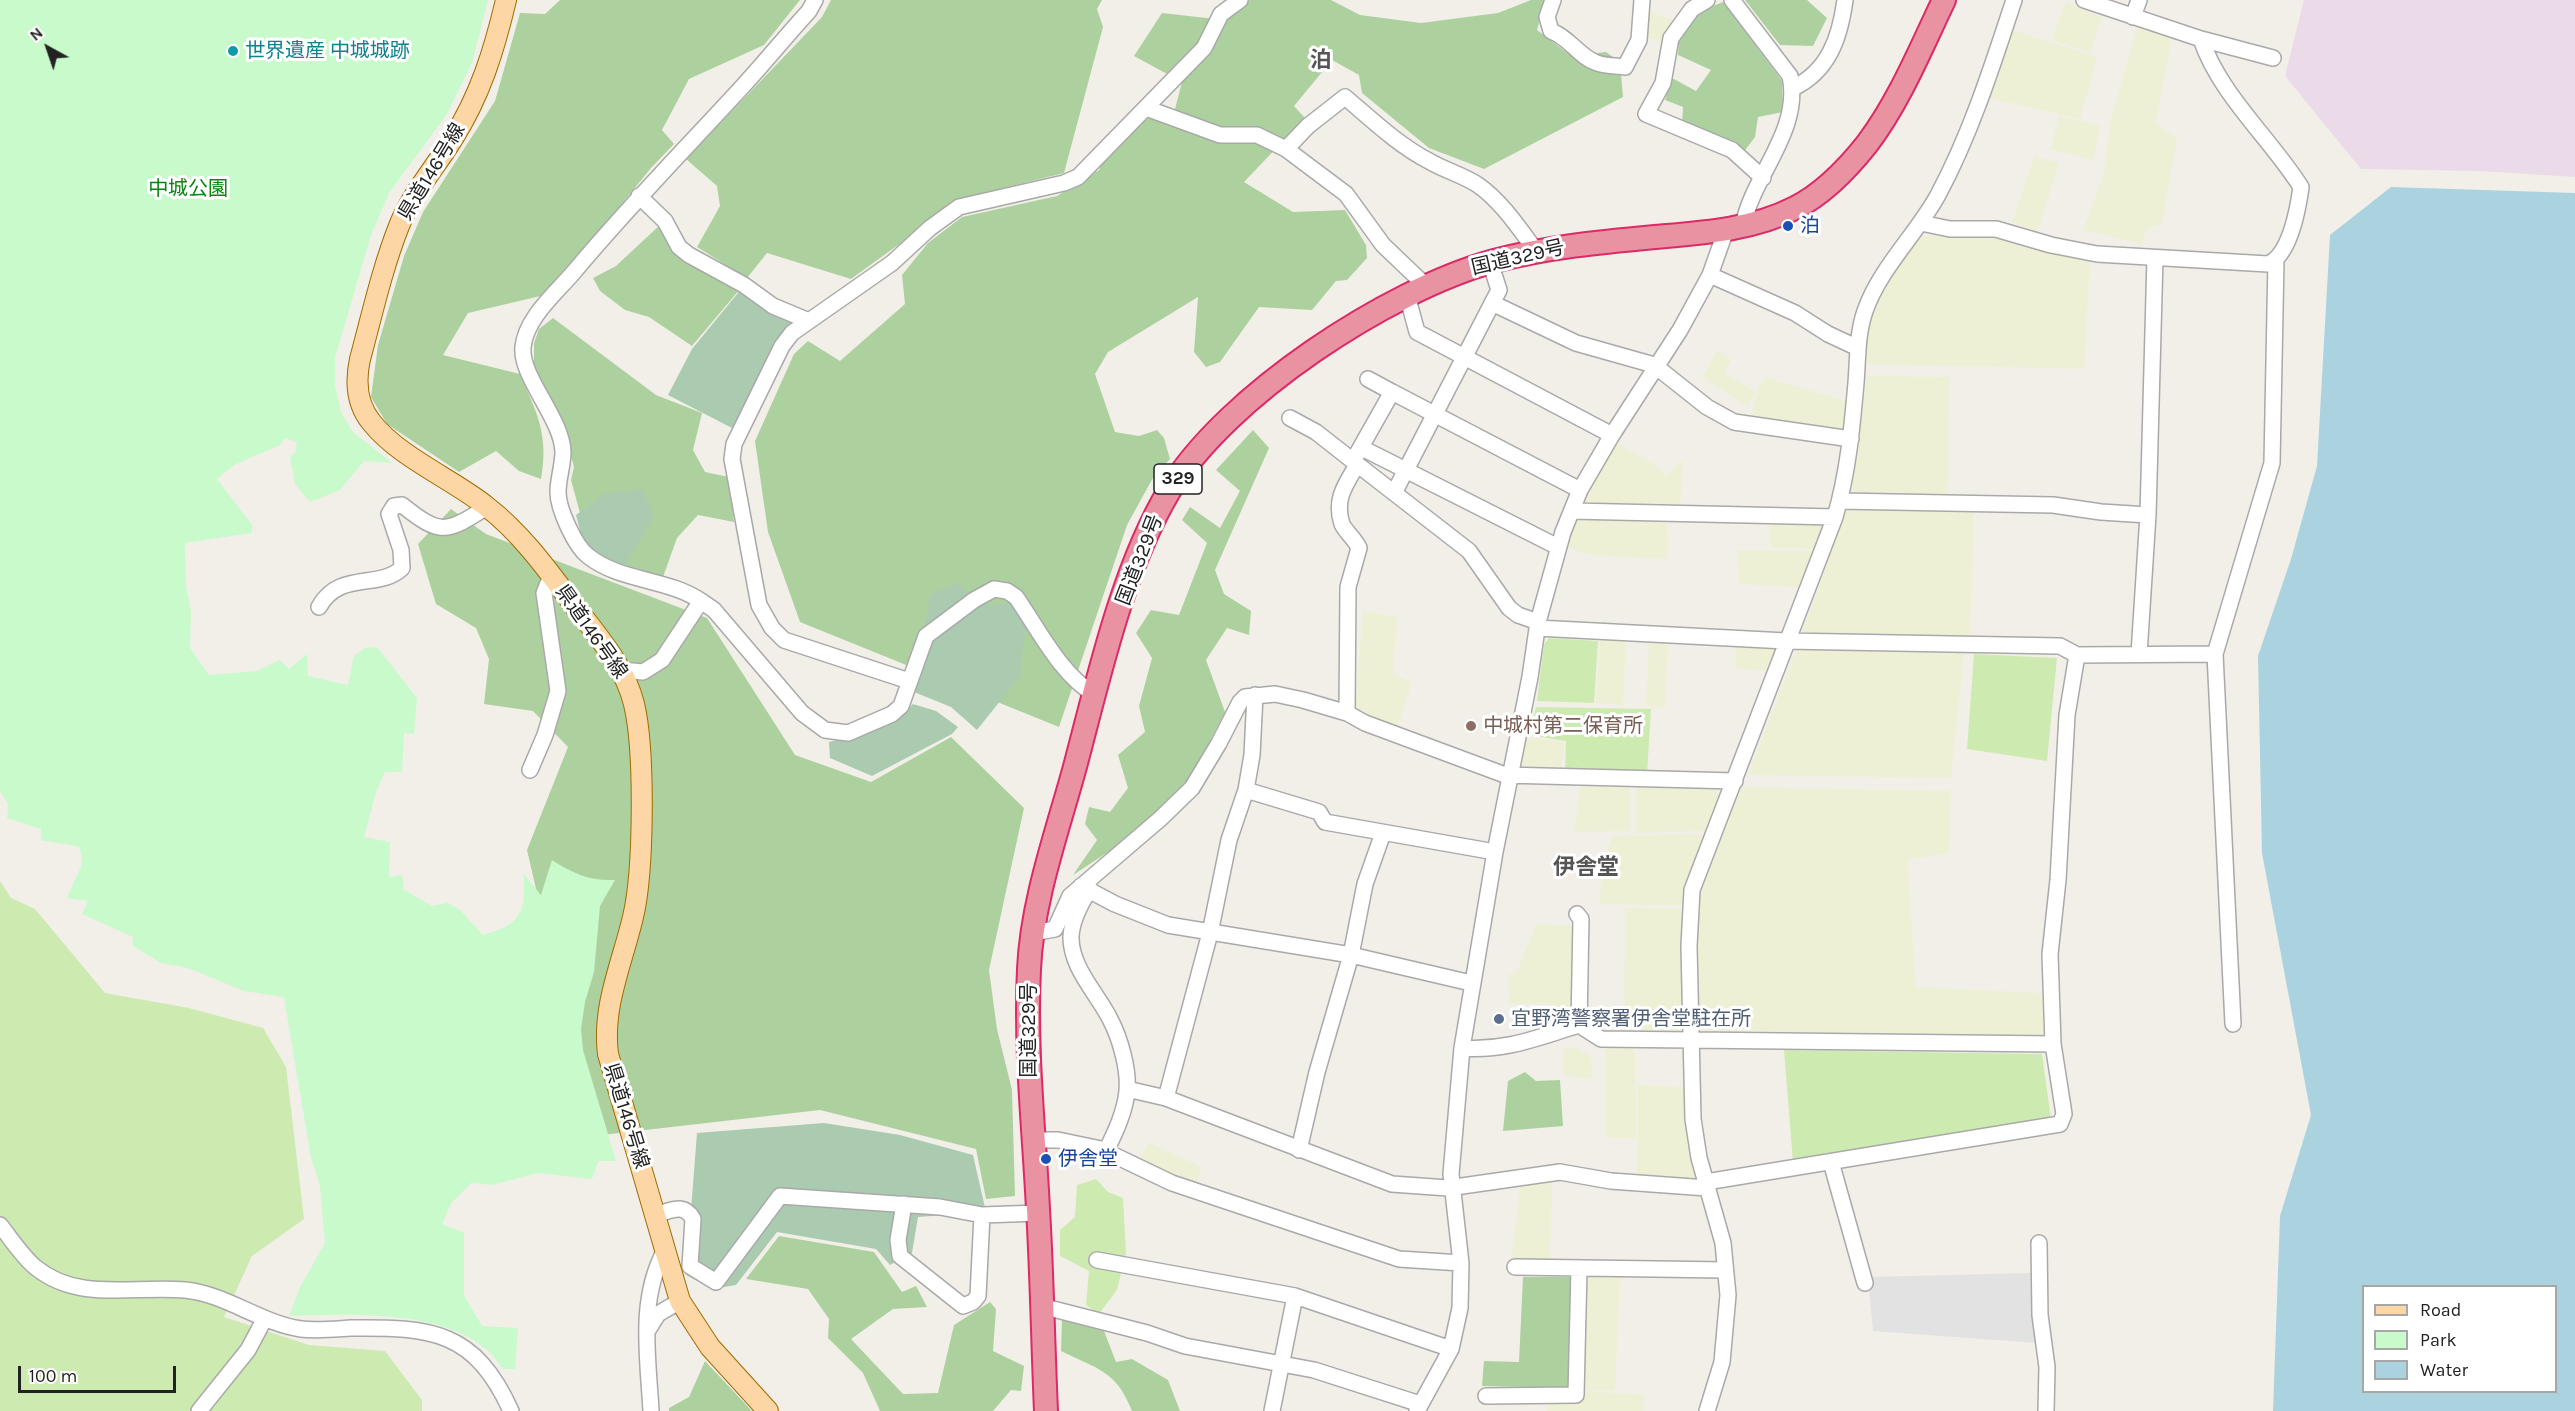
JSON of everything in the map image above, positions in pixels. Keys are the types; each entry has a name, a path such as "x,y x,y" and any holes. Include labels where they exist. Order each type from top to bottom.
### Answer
{"highway":[{"name":"国道329号","path":"1046,1411 1039,1213 1028,1026 1029,964 1033,933 1095,695 1127,586 1150,526 1170,490 1194,455 1219,428 1288,371 1325,344 1416,291 1490,262 1536,251 1735,228 1792,210 1813,197 1866,146 1905,80 1944,0"}],"main road":[{"name":"県道146号線","path":"506,0 491,62 478,95 451,142 420,185 399,225 356,376 363,409 372,423 388,439 487,507 511,528 551,576 621,670 635,707 639,750 640,853 634,914 610,1000 605,1035 608,1054 680,1300 710,1347 768,1411"}],"street":[{"path":"815,0 809,11 744,85 639,196 530,324 523,348 526,366 554,421 563,451 558,495 569,529 579,547 588,556 615,572 688,592 714,610 802,713 825,730 848,733 892,714 901,706 926,636 974,600 994,589 1007,591 1016,597 1068,671 1082,687 1095,695"},
{"path":"909,681 784,640 772,628 759,605 732,459 735,444 782,346 792,333 892,263 930,228 959,207 1065,183 1078,177 1204,48 1221,14 1240,0"},
{"path":"1553,0 1547,18 1551,31 1566,37 1575,48 1596,63 1625,67 1639,40 1642,0"},
{"path":"1707,0 1692,9 1671,38 1663,83 1646,114 1732,150 1763,178"},
{"path":"1041,1308 1147,1333 1185,1346 1314,1370 1418,1408 1451,1349 1460,1308 1461,1263 1450,1174 1462,1048 1494,852 1530,677 1537,625 1558,547 1580,490 1612,435 1657,368 1776,154 1793,88 1790,76 1732,0"},
{"path":"1793,88 1810,80 1832,50 1840,32 1845,0"},
{"path":"1707,1411 1722,1362 1728,1295 1723,1243 1699,1158 1693,1119 1689,946 1692,890 1786,641 1826,547 1840,501 1851,439 1858,348 1865,311 1875,288 1921,223 1942,186 1984,91 2014,0"},
{"path":"2084,0 2266,58"},
{"path":"2133,17 2139,0"},
{"path":"2201,39 2206,53 2238,103 2301,187 2284,246 2276,260 2272,463 2215,654 2233,1023"},
{"path":"1286,149 1308,126 1345,97 1398,141 1431,163 1443,166 1479,186 1498,204 1536,251"},
{"path":"1146,108 1205,132 1220,135 1257,135 1286,149 1346,194 1416,291 1417,332 1612,435"},
{"path":"639,196 665,221 679,247 689,255 744,285 773,306 809,321"},
{"path":"1921,223 1950,229 1996,229 2085,251 2155,258 2268,264 2276,260"},
{"path":"2139,654 2148,515 2155,258"},
{"path":"1394,493 1466,358 1499,290 1490,262"},
{"path":"1710,275 1795,313 1828,334 1858,348"},
{"path":"1492,303 1576,343 1654,365 1720,416 1734,422 1851,439"},
{"path":"1368,379 1580,490"},
{"path":"1347,713 1348,587 1359,548 1353,535 1342,526 1338,496 1392,392"},
{"path":"1290,418 1357,458 1394,493 1469,550 1509,608 1537,625 1786,641 2060,646 2077,655 2215,654"},
{"path":"1357,458 1406,470 1558,547"},
{"path":"1840,501 2053,505 2101,512 2148,515"},
{"path":"319,607 324,598 334,589 369,579 394,576 402,568 400,550 389,514 394,506 402,505 423,522 444,528 456,526 487,507"},
{"path":"1572,511 1835,517"},
{"path":"530,770 545,735 558,691 544,593 551,576"},
{"path":"621,670 643,672 662,660 701,601"},
{"path":"1127,1089 1166,1098 1392,1184 1420,1188 1560,1172 1611,1181 1707,1185 2060,1124 2064,1114 2053,1044 2049,954 2058,880 2067,715 2077,655"},
{"path":"1166,1098 1210,933 1229,840 1246,790 1252,755 1255,695"},
{"path":"1033,933 1055,929 1070,896 1085,887 1192,788 1240,702 1255,695 1284,696 1347,713 1365,723 1509,776 1735,781"},
{"path":"1246,790 1319,812 1325,822 1494,852"},
{"path":"1299,1150 1317,1072 1351,955 1365,884 1383,833"},
{"path":"1085,887 1115,904 1168,925 1351,955 1471,983"},
{"path":"1085,887 1071,936 1074,952 1080,970 1111,1020 1118,1040 1127,1089 1122,1115 1106,1152"},
{"path":"1578,914 1581,919 1579,1025"},
{"path":"1462,1048 1490,1050 1515,1045 1579,1025 1601,1039 2053,1044"},
{"path":"1033,1140 1058,1140 1106,1152 1172,1182 1399,1259 1461,1263"},
{"path":"1831,1162 1865,1283"},
{"path":"655,1215 676,1208 689,1212 693,1219 690,1266 716,1282 780,1197 940,1207 982,1215 1039,1213"},
{"path":"904,1204 898,1240 900,1257 963,1306 973,1302 978,1296 982,1215"},
{"path":"0,1225 34,1267 57,1281 100,1292 183,1290 204,1293 264,1320 303,1329 393,1328 436,1333 459,1343 480,1361 502,1393 511,1411"},
{"path":"2039,1243 2040,1316 2047,1367 2046,1411"},
{"path":"651,1411 647,1298 656,1266 665,1250"},
{"path":"1097,1260 1227,1281 1295,1296 1451,1349"},
{"path":"1515,1267 1725,1270"},
{"path":"1486,1396 1576,1395 1579,1269"},
{"path":"1272,1411 1295,1296"},
{"path":"647,1333 658,1314 680,1300"},
{"path":"199,1411 248,1350 264,1320"}],"shaded area":[{"path":"2304,0 2575,0 2575,177 2480,171 2361,169 2285,76"},
{"path":"2032,1273 2037,1343 1873,1331 1868,1277"}],"green space":[{"name":"中城公園","path":"0,0 488,0 472,63 447,114 389,193 371,235 335,358 335,386 341,412 353,432 392,463 364,461 340,490 310,502 295,484 290,457 295,453 297,442 285,438 280,445 234,465 217,479 253,526 251,533 185,543 186,586 191,612 190,648 209,675 257,671 280,660 289,669 307,654 308,676 348,685 354,656 365,648 377,647 417,698 414,734 404,733 402,772 385,772 376,792 364,837 390,842 389,877 402,875 404,890 432,906 447,903 459,909 483,935 506,926 519,915 524,897 523,873 541,895 552,860 582,876 615,880 600,906 594,972 585,1002 581,1029 583,1050 616,1161 598,1161 592,1179 538,1173 492,1185 471,1183 452,1202 442,1224 464,1233 464,1295 482,1326 518,1328 515,1369 503,1369 486,1349 463,1334 436,1324 406,1318 375,1316 289,1316 300,1287 325,1243 320,1186 311,1158 284,997 244,991 188,968 161,963 133,946 133,937 82,914 88,901 67,898 82,864 80,847 41,840 41,829 7,818 8,804 0,791"},
{"path":"560,0 800,0 764,45 689,79 662,130 674,144 651,168 549,294 468,313 443,355 520,374 540,425 543,463 541,479 519,471 496,451 459,472 387,424 371,397 378,345 404,256 423,212 495,101 520,13 545,14"},
{"path":"831,0 1102,0 1097,9 1103,27 1064,173 963,198 851,279 767,253 747,278 697,247 720,206 717,186 686,159 822,17"},
{"path":"1250,0 1331,0 1360,15 1421,23 1498,13 1531,0 1545,0 1537,30 1571,56 1606,52 1620,62 1623,97 1484,169 1429,148 1362,93 1359,75 1332,60 1294,106 1305,118 1244,182 1293,212 1345,210 1366,245 1367,258 1347,280 1336,281 1312,310 1259,307 1220,362 1206,367 1194,352 1198,297 1108,352 1095,374 1115,432 1139,436 1157,430 1164,438 1170,459 1154,476 1127,525 1059,727 800,622 768,532 755,441 794,354 808,341 840,361 905,304 902,275 928,243 962,217 1057,196 1099,170 1112,132 1175,109 1182,82 1134,56 1162,13 1225,20"},
{"path":"1745,0 1807,0 1827,18 1813,46 1780,45"},
{"path":"1723,2 1782,81 1783,112 1758,117 1755,137 1743,153 1682,124 1683,107 1665,100 1672,78 1696,91 1711,70 1678,55 1679,41 1698,12"},
{"path":"2066,2 2102,18 2090,52 2052,40"},
{"path":"1645,10 1673,20 1665,43 1643,36"},
{"path":"2138,25 2172,35 2156,124 2177,139 2162,224 2147,228 2142,244 2083,230 2104,174 2110,123"},
{"path":"2010,29 2097,57 2080,119 1989,98"},
{"path":"2059,116 2100,126 2093,160 2051,149"},
{"path":"2034,156 2059,163 2038,231 2012,222"},
{"path":"662,223 676,256 740,289 692,346 649,317 625,310 600,291 593,278 616,266"},
{"path":"1987,234 2090,260 2084,369 1866,364 1868,322 1887,279 1921,236"},
{"path":"742,288 795,319 771,349 734,429 668,395 692,349"},
{"path":"553,318 656,395 702,413 693,450 705,472 729,477 734,522 698,515 677,538 663,577 625,567 580,513 571,480 574,467 562,424 534,369 534,343 539,329"},
{"path":"1717,351 1731,359 1725,373 1756,392 1747,406 1702,377"},
{"path":"1867,376 1949,377 1948,497 1856,495 1852,490"},
{"path":"1769,378 1849,402 1848,431 1750,422 1760,383"},
{"path":"1253,430 1269,448 1215,570 1224,594 1251,611 1249,635 1227,628 1206,660 1225,712 1189,781 1119,845 1073,875 1097,840 1085,824 1089,807 1110,812 1128,788 1118,755 1145,732 1139,706 1152,658 1136,633 1151,610 1179,615 1207,543 1182,520 1190,507 1220,528 1240,491 1216,470"},
{"path":"1616,443 1650,462 1667,476 1679,462 1683,462 1680,509 1587,507 1583,502"},
{"path":"642,489 654,516 623,569 589,551 582,538 576,515 606,493"},
{"path":"1856,507 1974,509 1970,636 1802,633 1845,513"},
{"path":"451,509 486,534 707,618 795,755 871,782 951,737 1024,808 989,970 997,1029 1012,1090 1015,1196 986,1199 976,1149 820,1110 593,1136 527,850 568,747 533,711 484,704 489,659 476,628 436,604 418,544"},
{"path":"1578,517 1667,519 1668,559 1589,555 1566,546"},
{"path":"1819,521 1825,525 1819,549 1770,547 1769,522"},
{"path":"1738,550 1817,551 1803,588 1739,584"},
{"path":"959,582 976,606 1010,604 1026,623 1020,676 977,730 951,707 914,692 930,595"},
{"path":"1363,611 1397,617 1393,674 1412,682 1397,729 1355,709"},
{"path":"1549,638 1598,641 1594,703 1537,701 1544,644"},
{"path":"1600,640 1626,641 1623,705 1596,703"},
{"path":"1649,641 1668,642 1665,708 1646,706"},
{"path":"1736,645 1775,648 1768,671 1736,668"},
{"path":"1796,650 1964,653 1951,778 1748,775"},
{"path":"1974,654 2057,658 2047,761 1967,749"},
{"path":"913,704 936,711 958,727 952,734 872,776 830,758 829,742 864,734 884,726"},
{"path":"1536,707 1651,709 1647,775 1565,772 1566,741 1529,735"},
{"path":"1527,738 1564,742 1561,774 1518,773"},
{"path":"1636,785 1716,789 1720,795 1705,831 1636,833"},
{"path":"1580,786 1630,787 1630,831 1574,832"},
{"path":"1739,787 1951,791 1949,853 1907,860 1916,987 2042,993 2044,1038 1699,1030 1694,923 1702,881"},
{"path":"1704,834 1684,905 1600,904 1602,861 1613,836"},
{"path":"0,881 11,898 35,909 105,993 189,1008 263,1028 286,1067 304,1219 252,1256 224,1317 309,1345 385,1351 422,1400 422,1411 0,1411"},
{"path":"1625,908 1684,909 1684,1035 1624,1033"},
{"path":"1536,924 1578,926 1576,1018 1558,1028 1549,1004 1509,1004 1508,975 1517,972"},
{"path":"1606,1043 1635,1044 1636,1139 1606,1137"},
{"path":"1576,1048 1591,1056 1592,1079 1564,1075 1563,1049"},
{"path":"1784,1050 2042,1054 2051,1119 1793,1162"},
{"path":"1525,1072 1536,1081 1560,1080 1563,1126 1503,1131 1508,1081"},
{"path":"1638,1085 1685,1087 1691,1154 1699,1183 1637,1178"},
{"path":"824,1123 900,1135 973,1155 986,1212 918,1217 912,1253 890,1265 876,1249 777,1232 736,1285 713,1289 686,1275 697,1133"},
{"path":"1148,1142 1202,1167 1195,1186 1139,1161"},
{"path":"1096,1179 1108,1192 1123,1198 1126,1253 1117,1290 1099,1314 1086,1305 1089,1271 1060,1256 1060,1230 1075,1217 1077,1185"},
{"path":"1552,1180 1550,1262 1511,1259 1521,1183"},
{"path":"779,1236 874,1252 902,1292 916,1286 927,1307 893,1309 851,1339 903,1394 938,1393 954,1325 990,1302 996,1309 993,1351 1024,1366 1021,1391 1011,1390 993,1411 880,1411 863,1373 828,1338 829,1319 808,1289 746,1279"},
{"path":"1523,1277 1571,1277 1570,1388 1482,1386 1484,1361 1519,1362"},
{"path":"1586,1277 1620,1277 1615,1391 1585,1390"},
{"path":"1062,1320 1104,1331 1116,1362 1132,1359 1168,1380 1180,1411 1132,1411 1119,1387 1104,1372 1061,1351"},
{"path":"705,1361 752,1411 669,1411 669,1408 689,1397"},
{"path":"1584,1391 1644,1395 1644,1411 1547,1411 1547,1403 1583,1401"}],"water":[{"path":"2391,187 2575,193 2575,1411 2273,1411 2280,1216 2311,1115 2262,853 2258,656 2291,559 2317,466 2330,235"}],"place":[{"name":"世界遺産 中城城跡","path":"233,51"},
{"name":"泊","path":"1788,226"},
{"name":"中城村第二保育所","path":"1471,726"},
{"name":"宜野湾警察署伊舎堂駐在所","path":"1499,1019"},
{"name":"伊舎堂","path":"1046,1159"}],"district":[{"name":"泊","path":"1321,61"},
{"name":"伊舎堂","path":"1586,868"}]}
